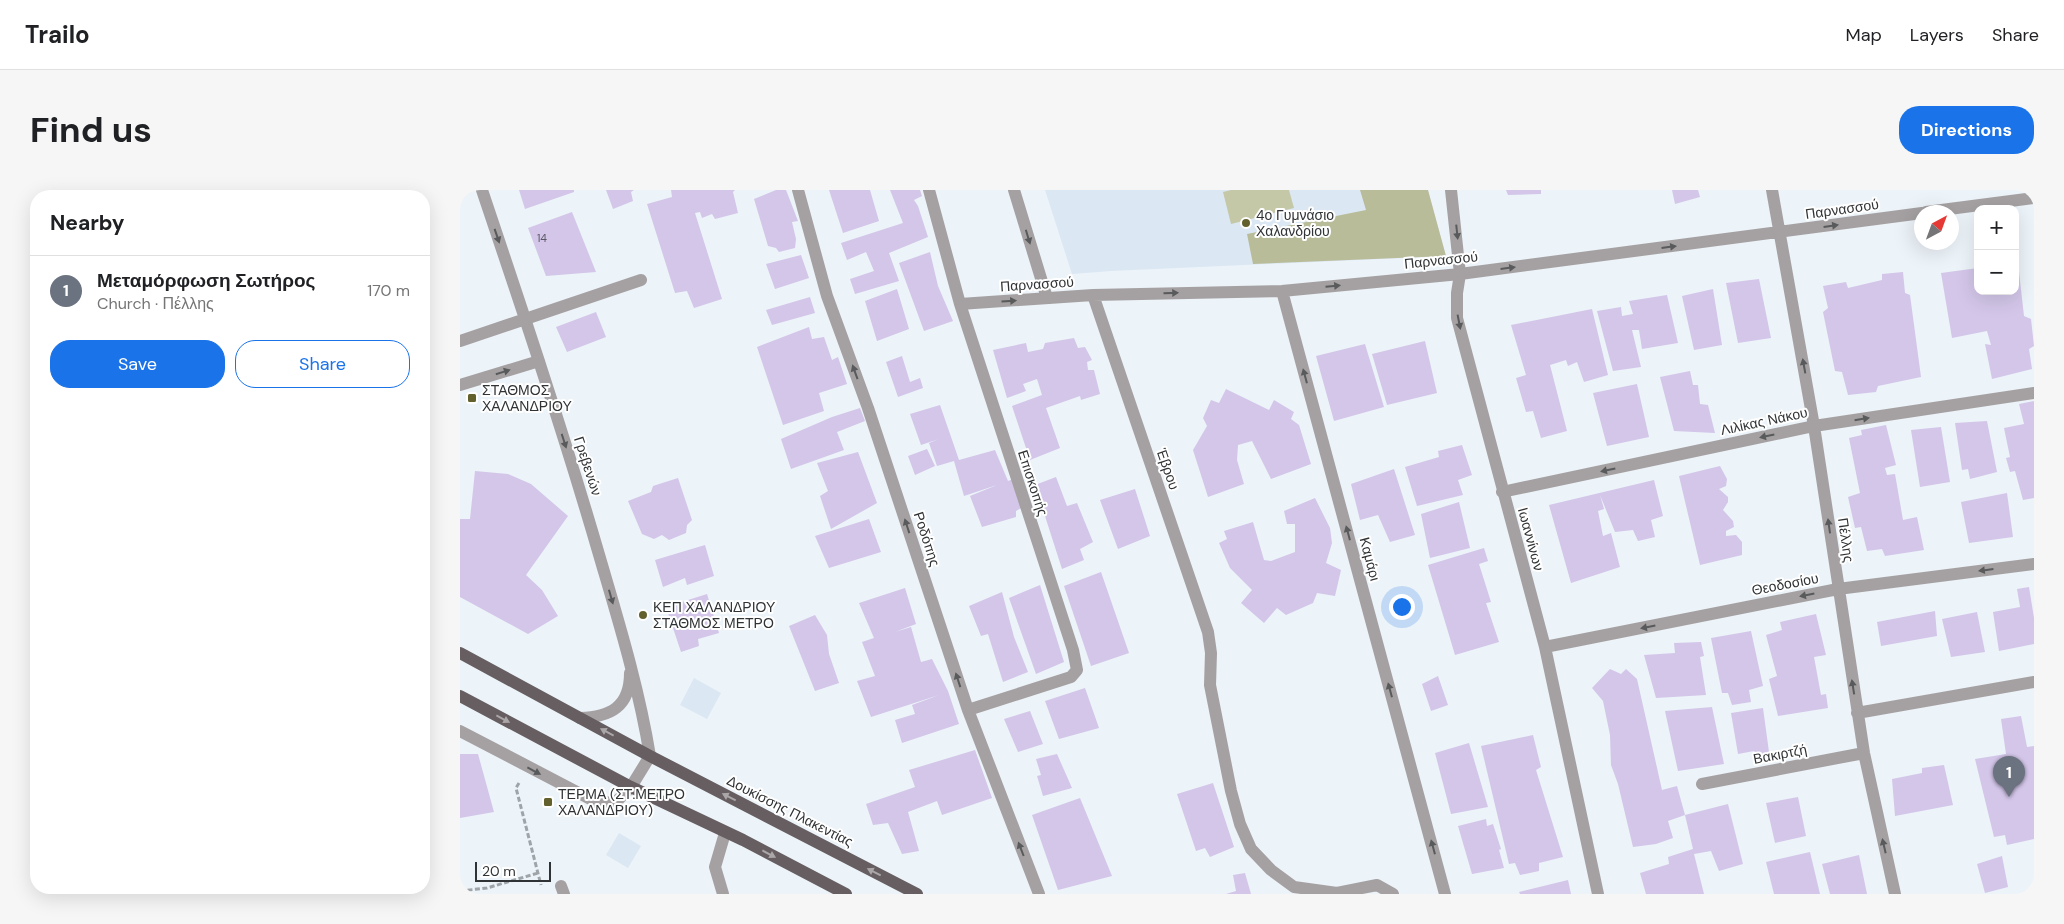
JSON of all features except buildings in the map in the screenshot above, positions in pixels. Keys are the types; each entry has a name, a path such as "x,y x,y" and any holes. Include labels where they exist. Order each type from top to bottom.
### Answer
{"main road":[{"name":"Δουκίσσης Πλακεντίας","path":"460,653 650,756 917,894"},
{"path":"460,696 631,787 846,894"}],"street":[{"name":"Γρεβενών","path":"482,190 526,320 586,512 630,661 644,715 650,756"},
{"name":"Ροδόπης","path":"798,190 827,296 868,408 968,710 1039,894"},
{"name":"Επισκοπής","path":"929,190 960,304 1073,650 1077,670 1071,677 968,710"},
{"path":"1014,190 1047,298"},
{"name":"Ιωαννίνων","path":"1451,190 1460,274 1457,293 1457,318 1545,647 1598,894"},
{"name":"Πέλλης","path":"1772,190 1814,426 1857,713 1895,894"},
{"path":"1959,208 2034,198"},
{"name":"Παρνασσού","path":"960,304 1093,295 1282,291 1460,274 1914,214"},
{"path":"460,341 641,280"},
{"name":"Καμάρι","path":"1282,291 1446,894"},
{"name":"Έβρου","path":"1093,295 1208,632 1211,653 1210,684 1240,824 1251,849 1271,870 1294,887 1337,893 1377,885 1393,894"},
{"path":"460,385 539,361"},
{"name":"Λιλίκας Νάκου","path":"1502,492 1814,426 2034,393"},
{"name":"Θεοδοσίου","path":"1545,647 1838,589 2034,564"},
{"path":"580,718 607,715 622,703 630,680 630,661"},
{"path":"1857,713 2034,682"},
{"path":"460,731 598,804 616,802 631,787 650,756"},
{"name":"Βακιρτζή","path":"1702,784 1864,753"},
{"path":"723,894 715,867 725,833"}],"path":[{"path":"528,768 516,788 542,887"},
{"path":"460,891 487,888 538,872"}],"shaded area":[{"name":"4ο Γυμνάσιο Χαλανδρίου","path":"1045,190 1428,190 1446,256 1072,274"},
{"path":"694,678 721,693 707,719 680,705"},
{"path":"619,833 641,846 628,868 606,855"}],"green space":[{"path":"1231,190 1289,190 1294,208 1231,224 1223,192"},
{"path":"1360,190 1428,190 1446,256 1253,264 1247,234 1366,210"}],"place":[{"name":"4ο Γυμνάσιο Χαλανδρίου","path":"1246,223"},
{"name":"ΣΤΑΘΜΟΣ ΧΑΛΑΝΔΡΙΟΥ","path":"472,398"},
{"name":"ΚΕΠ ΧΑΛΑΝΔΡΙΟΥ ΣΤΑΘΜΟΣ ΜΕΤΡΟ","path":"643,615"},
{"name":"Μεταμόρφωση Σωτήρος","path":"2009,797"},
{"name":"ΤΕΡΜΑ (ΣΤ.ΜΕΤΡΟ ΧΑΛΑΝΔΡΙΟΥ)","path":"548,802"}]}
